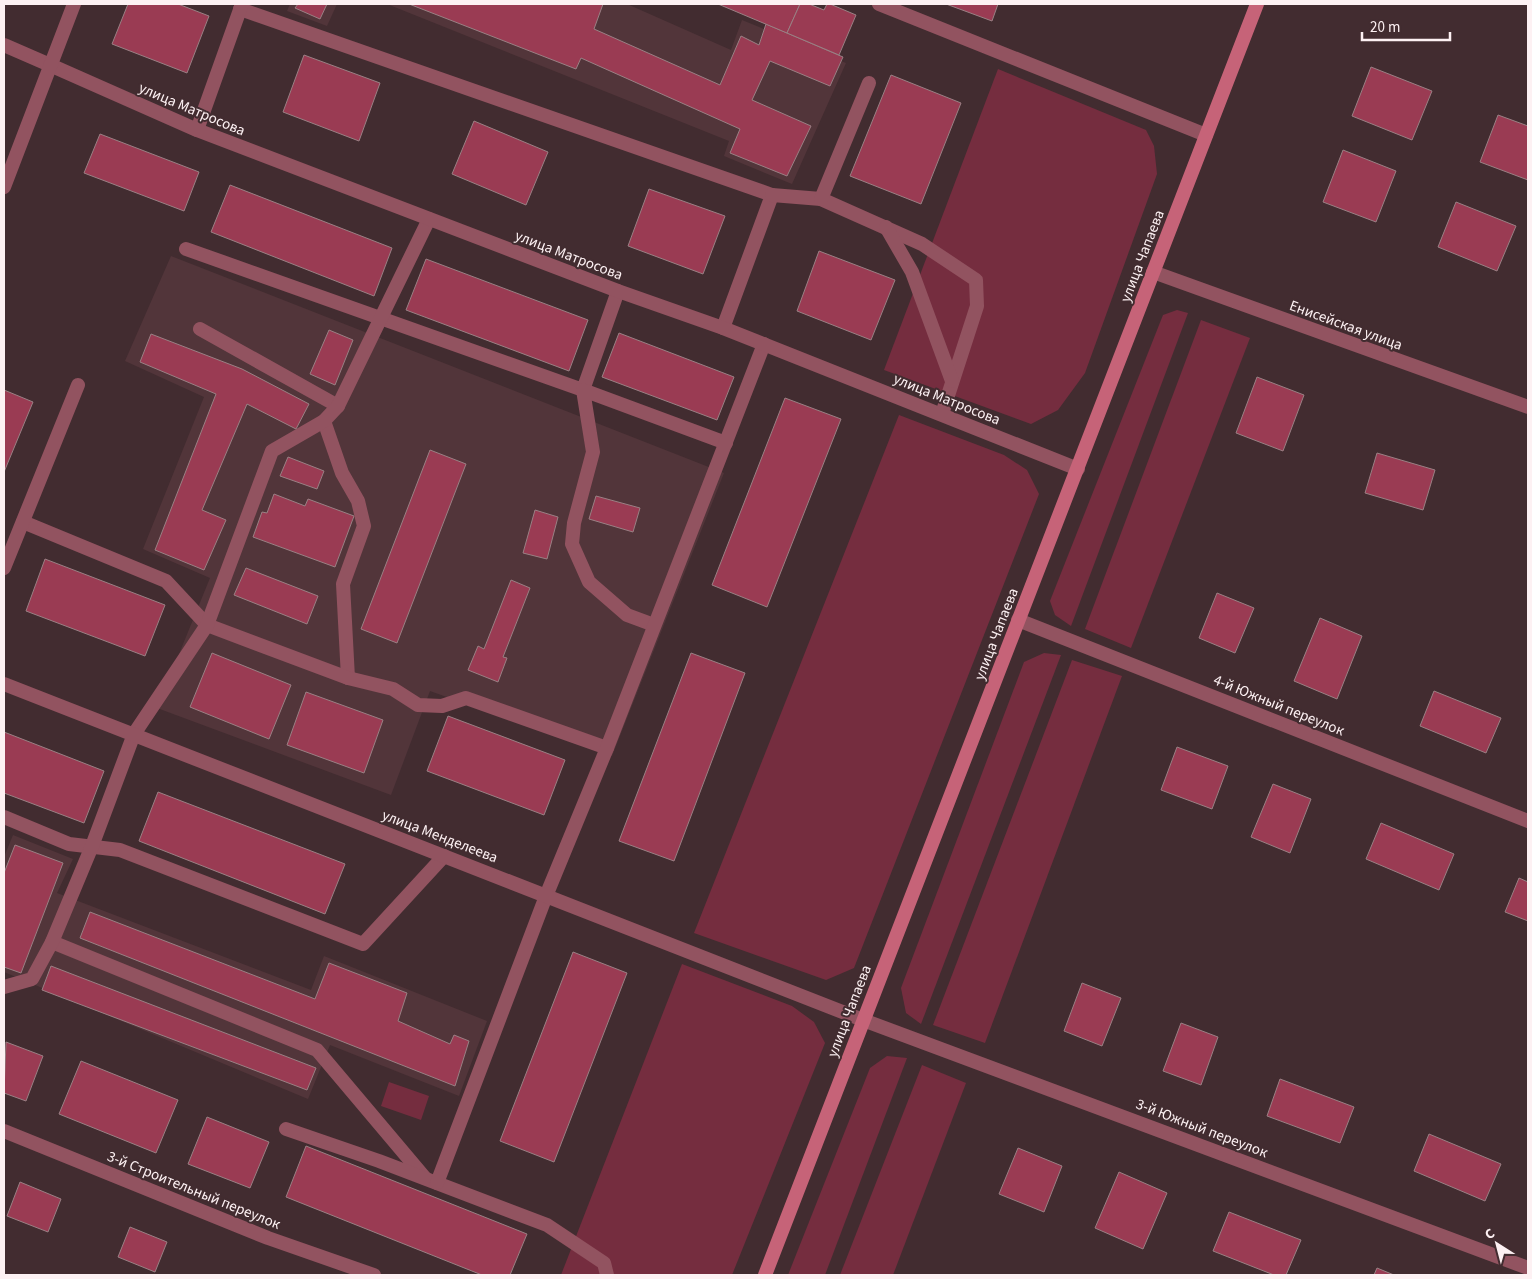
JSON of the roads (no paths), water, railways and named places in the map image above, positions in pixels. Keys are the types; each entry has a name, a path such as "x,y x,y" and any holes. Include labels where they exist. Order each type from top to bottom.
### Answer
{"main road":[{"name":"улица Чапаева","path":"765,1275 1257,4"}],"street":[{"path":"4,187 74,4"},
{"path":"879,4 1206,135"},
{"path":"196,130 241,6 772,195 821,199 922,244 976,280 977,306 942,414"},
{"name":"улица Матросова","path":"4,46 196,130 618,291 723,328 1078,469"},
{"path":"821,199 868,84"},
{"path":"723,328 772,195"},
{"path":"4,987 32,979 52,942 92,846 134,734 207,625 272,452 324,421 338,406 429,219"},
{"path":"886,227 912,272 952,381"},
{"path":"186,249 583,390 726,443"},
{"name":"Енисейская улица","path":"1153,272 1528,407"},
{"path":"618,291 583,390 593,452 574,523 572,544 589,582 627,615 654,626"},
{"path":"200,329 338,406"},
{"path":"431,1181 607,748 764,344"},
{"path":"4,568 78,385"},
{"path":"324,421 342,473 358,501 364,526 344,584 348,678"},
{"path":"23,522 166,581 207,625 348,678 393,689 418,706 442,706 466,698 607,748"},
{"name":"4-й Южный переулок","path":"1018,620 1528,821"},
{"name":"улица Менделеева","path":"4,684 864,1020"},
{"path":"4,817 69,844 120,850 363,944 444,856"},
{"path":"52,942 317,1050 431,1181"},
{"name":"3-й Южный переулок","path":"864,1020 1528,1268"},
{"path":"286,1129 547,1225 604,1263 607,1275"},
{"name":"3-й Строительный переулок","path":"4,1131 268,1238 374,1275"}]}
